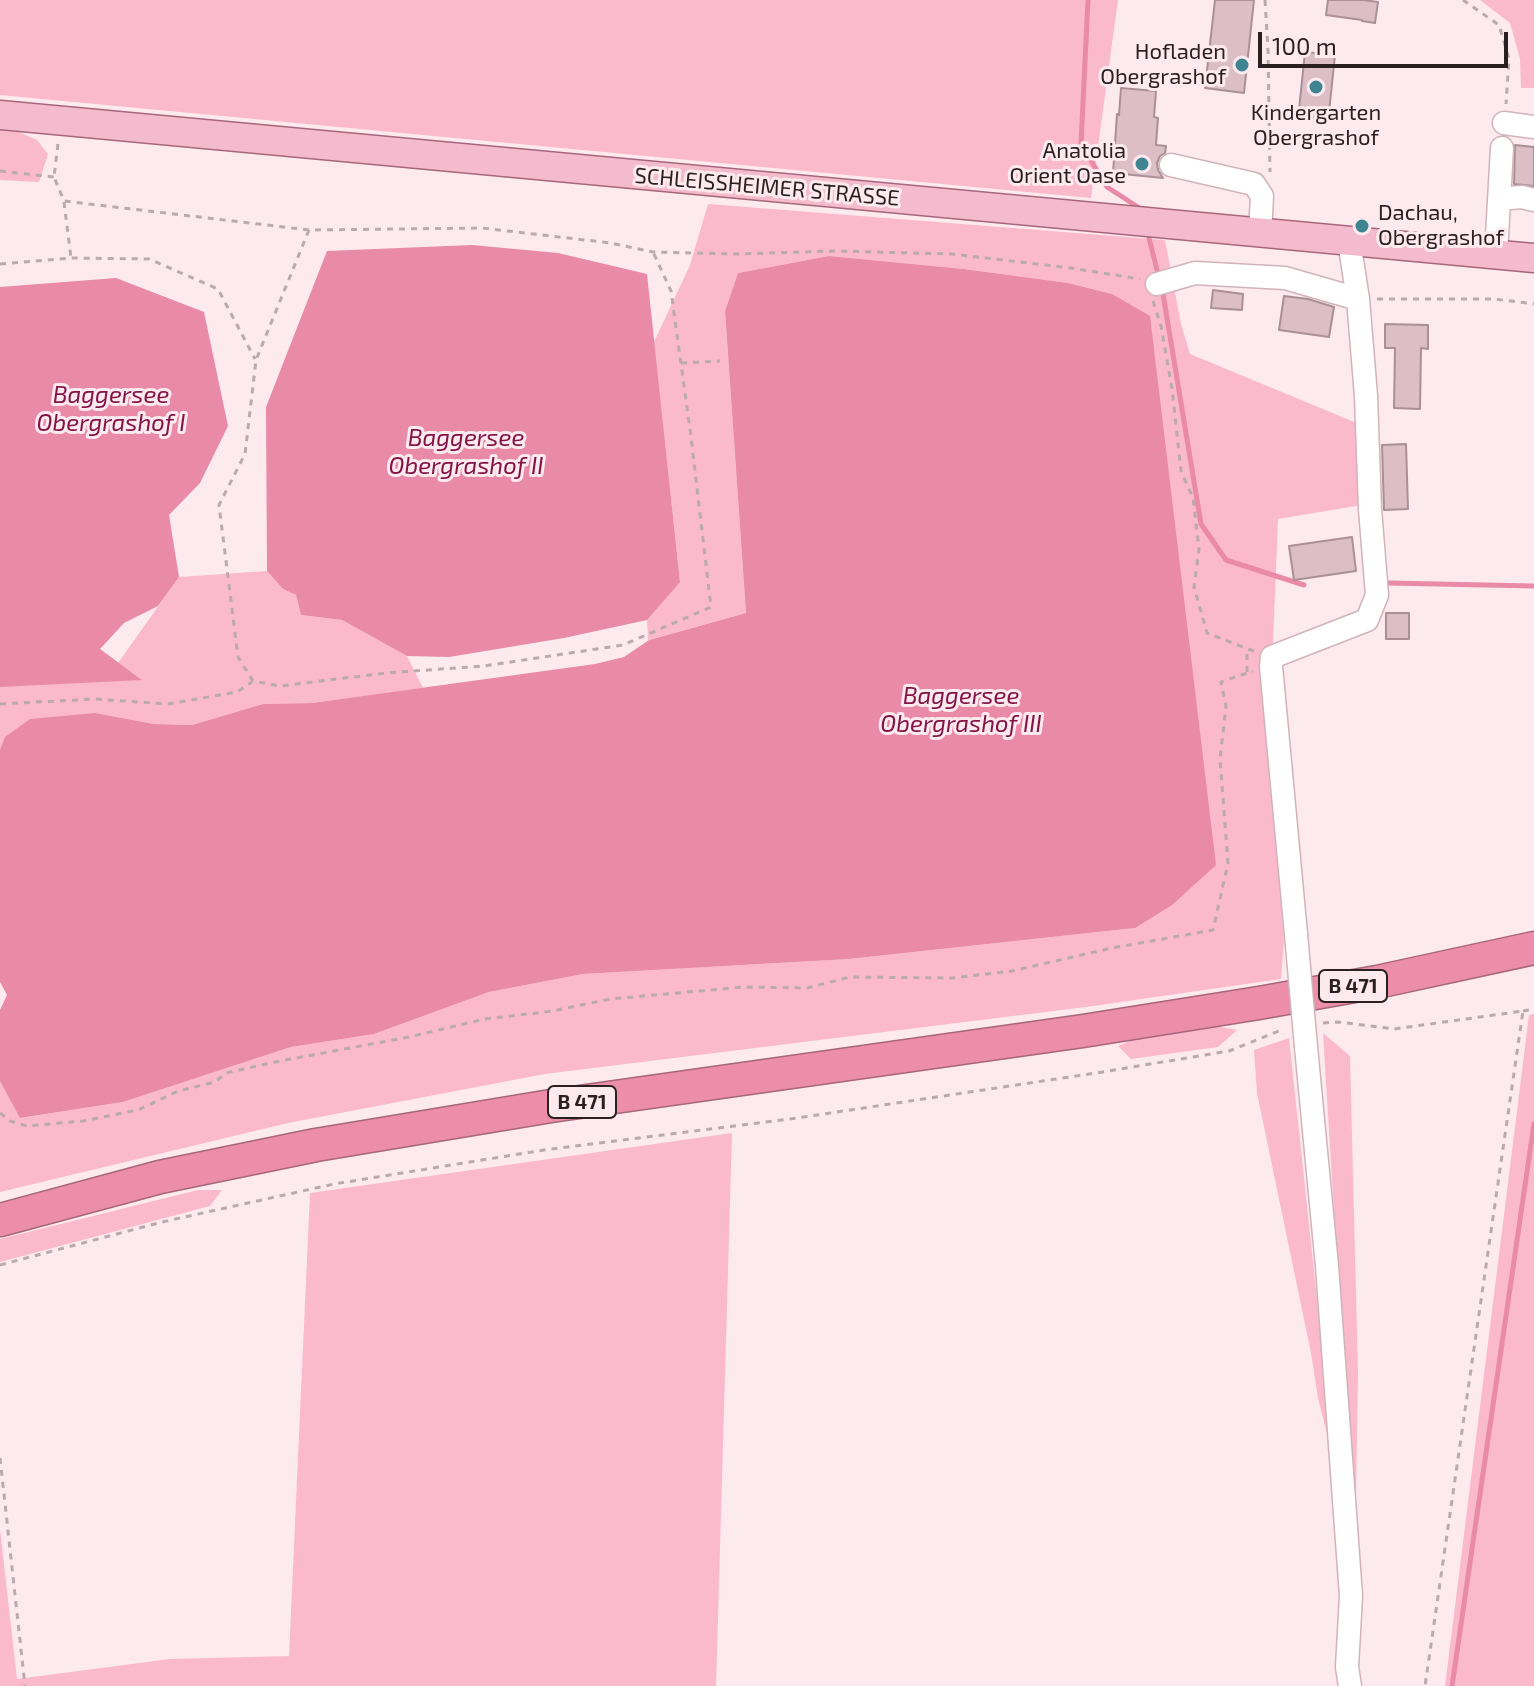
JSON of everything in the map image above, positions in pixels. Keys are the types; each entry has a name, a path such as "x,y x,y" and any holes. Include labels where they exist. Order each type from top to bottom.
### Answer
{"highway":[{"name":"B 471","path":"0,1220 160,1177 316,1145 551,1106 1259,1003 1377,982 1534,948"}],"main road":[{"name":"SCHLEISSHEIMER STRASSE","path":"0,115 1534,258"}],"street":[{"path":"1504,123 1534,127"},
{"path":"1496,254 1502,148"},
{"path":"1171,165 1254,184 1262,196 1260,233"},
{"path":"1499,199 1522,197 1534,200"},
{"path":"1349,241 1358,299 1366,396 1377,595 1367,620 1272,662 1327,1266 1351,1596 1347,1667 1350,1686"},
{"path":"1148,289 1195,273 1285,278 1358,299"}],"path":[{"path":"1262,196 1270,172 1265,0"},
{"path":"1463,0 1499,25 1509,59 1504,123"},
{"path":"59,120 54,177 64,201 71,258"},
{"path":"0,171 54,177"},
{"path":"64,201 309,230 482,228 611,243 653,252 952,254 1071,268 1148,289 1161,326 1181,471 1193,498 1199,549 1194,587 1207,633 1247,648 1272,662"},
{"path":"253,681 238,657 219,505 245,454 256,360 309,230"},
{"path":"0,704 95,699 168,704 237,692 253,681 280,686 386,673 484,666 623,645 711,607 671,291 653,252"},
{"path":"0,264 71,258 149,259 218,289 256,360"},
{"path":"1358,299 1494,299 1534,304"},
{"path":"681,363 720,361"},
{"path":"1247,648 1247,673"},
{"path":"0,1113 10,1121 27,1126 83,1121 138,1110 178,1091 215,1082 226,1073 485,1019 553,1011 610,999 744,987 807,988 850,977 952,978 997,973 1213,930 1228,863 1220,759 1226,706 1221,682 1272,662"},
{"path":"1322,1023 1394,1029 1534,1009"},
{"path":"1425,1686 1523,1011"},
{"path":"0,1265 162,1222 334,1184 544,1150 797,1118 1229,1051 1290,1026"},
{"path":"0,1458 25,1686"}],"shaded area":[{"path":"0,0 1118,0 1091,198 0,95"},
{"path":"1480,0 1534,0 1534,88 1521,88 1520,59 1510,23"},
{"path":"0,125 37,140 48,154 39,182 0,180"},
{"path":"708,204 1165,240 1190,354 1359,424 1362,505 1278,519 1273,643 1265,666 1284,941 1281,979 1086,1007 545,1074 288,1123 0,1192 0,1081 21,1118 123,1102 291,1047 374,1034 489,992 583,974 849,959 1135,928 1112,294 1068,283 964,269 829,256 738,273 725,311 746,613 648,640 647,620 680,581 654,342 690,265"},
{"path":"267,571 283,589 296,595 301,615 342,620 407,656 423,688 312,703 263,704 192,725 154,724 95,713 0,750 0,686 141,679 118,663 179,577"},
{"path":"1534,1014 1534,1686 1445,1686 1529,1015"},
{"path":"1216,1026 1237,1030 1218,1047 1131,1059 1118,1046 1132,1040"},
{"path":"1323,1033 1350,1056 1358,1372 1356,1498 1344,1373"},
{"path":"1289,1038 1323,1355 1329,1442 1257,1093 1254,1050"},
{"path":"732,1133 716,1686 0,1686 0,1529 17,1679 170,1659 289,1656 310,1193"},
{"path":"198,1190 222,1190 210,1206 0,1262 0,1239"}],"water":[{"name":"Baggersee Obergrashof II","path":"472,245 558,253 647,274 680,582 647,620 564,638 449,657 407,656 342,620 301,615 296,595 283,589 267,571 266,407 327,251"},
{"name":"Baggersee Obergrashof III","path":"829,256 1068,283 1112,294 1150,316 1216,865 1172,905 1135,928 849,959 583,974 489,992 374,1034 291,1047 123,1102 20,1118 0,1081 0,1010 7,995 0,982 0,750 5,737 30,719 95,713 154,724 192,725 263,704 312,703 595,664 624,657 649,640 746,613 725,311 738,273"},
{"name":"Baggersee Obergrashof I","path":"116,278 204,312 228,426 200,483 169,515 179,577 158,606 124,623 100,649 142,680 0,687 0,287"}],"building":[{"path":"1215,0 1254,0 1244,93 1205,88"},
{"path":"1328,0 1378,2 1375,23 1326,15"},
{"name":"Kindergarten Obergrashof","path":"1305,52 1335,55 1328,122 1298,119"},
{"path":"1121,88 1156,91 1156,145 1166,146 1157,163 1163,178 1113,173"},
{"path":"1515,145 1534,147 1534,186 1514,184"},
{"path":"1213,290 1243,294 1242,310 1211,308"},
{"path":"1284,296 1334,307 1329,337 1279,330"},
{"path":"1385,324 1428,325 1428,349 1421,348 1420,409 1394,408 1395,348 1385,348"},
{"path":"1406,444 1408,509 1384,510 1382,445"},
{"path":"1352,537 1356,571 1294,580 1289,546"},
{"path":"1386,613 1409,613 1409,639 1386,639"}],"waterway":[{"path":"1088,0 1081,144 1107,187 1141,209"},
{"path":"1149,238 1157,270"},
{"path":"1163,294 1201,524 1226,560 1304,585"},
{"path":"1388,583 1534,586"},
{"path":"1452,1686 1534,1124"}],"place":[{"name":"Hofladen Obergrashof","path":"1242,65"},
{"name":"Kindergarten Obergrashof","path":"1316,87"},
{"name":"Anatolia Orient Oase","path":"1142,164"},
{"name":"Dachau, Obergrashof","path":"1362,226"}]}
